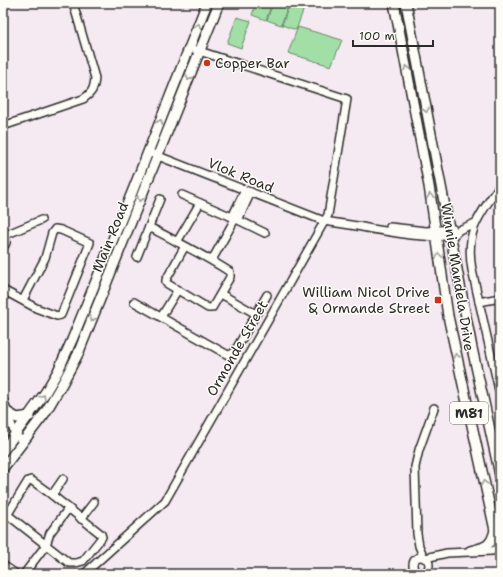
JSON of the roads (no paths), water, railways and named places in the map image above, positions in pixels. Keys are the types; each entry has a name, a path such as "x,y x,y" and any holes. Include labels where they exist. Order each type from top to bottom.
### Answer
{"main road":[{"name":"Main Road","path":"3,451 30,416 51,384 72,340 207,3"},
{"name":"Main Road","path":"3,468 54,398 78,354 219,3"},
{"name":"Winnie Mandela Drive","path":"394,3 423,152 448,316 495,530 498,551"},
{"name":"Winnie Mandela Drive","path":"406,3 472,348 500,475"},
{"path":"7,412 17,418 30,416"},
{"path":"470,551 488,545 495,530"}],"street":[{"path":"3,126 83,99 93,90 95,78 73,3"},
{"path":"190,48 200,52"},
{"name":"Ormonde Street","path":"84,574 145,520 168,496 329,213 347,99 200,52"},
{"name":"Vlok Road","path":"148,152 324,222 410,235 436,234"},
{"path":"500,185 475,222 471,238 470,252 479,302 497,366 500,395"},
{"path":"212,260 235,219 234,213 248,191"},
{"path":"182,196 265,233"},
{"path":"136,257 160,199"},
{"path":"177,242 200,203"},
{"path":"3,246 6,243 6,238 4,236 41,220"},
{"path":"436,234 450,232 455,234 459,230 475,222"},
{"path":"149,227 212,260 230,273 230,277 221,294 214,306 210,309 167,284 166,280 185,246"},
{"path":"4,291 36,308 57,316 61,316 90,244 61,230 55,229 52,233 45,258 23,300"},
{"path":"161,317 177,291"},
{"path":"221,294 256,314"},
{"path":"134,302 228,355 235,351 267,295"},
{"path":"479,302 500,298"},
{"path":"3,399 15,435 23,441"},
{"path":"422,572 414,570 420,560 415,467 419,450 434,408"},
{"path":"52,495 63,479"},
{"path":"3,522 28,480 32,481 52,495 102,536 83,561 69,563 8,514"},
{"path":"81,519 94,502"},
{"path":"24,574 46,545 48,536 68,509"},
{"path":"140,513 145,520"},
{"path":"408,574 420,560 447,553 498,551"},
{"path":"422,572 436,558 447,553"},
{"path":"420,560 428,561 422,572"},
{"path":"3,565 8,572 16,574"}],"place":[{"name":"Copper Bar","path":"207,63"},
{"name":"William Nicol Drive & Ormande Street","path":"438,300"}]}
